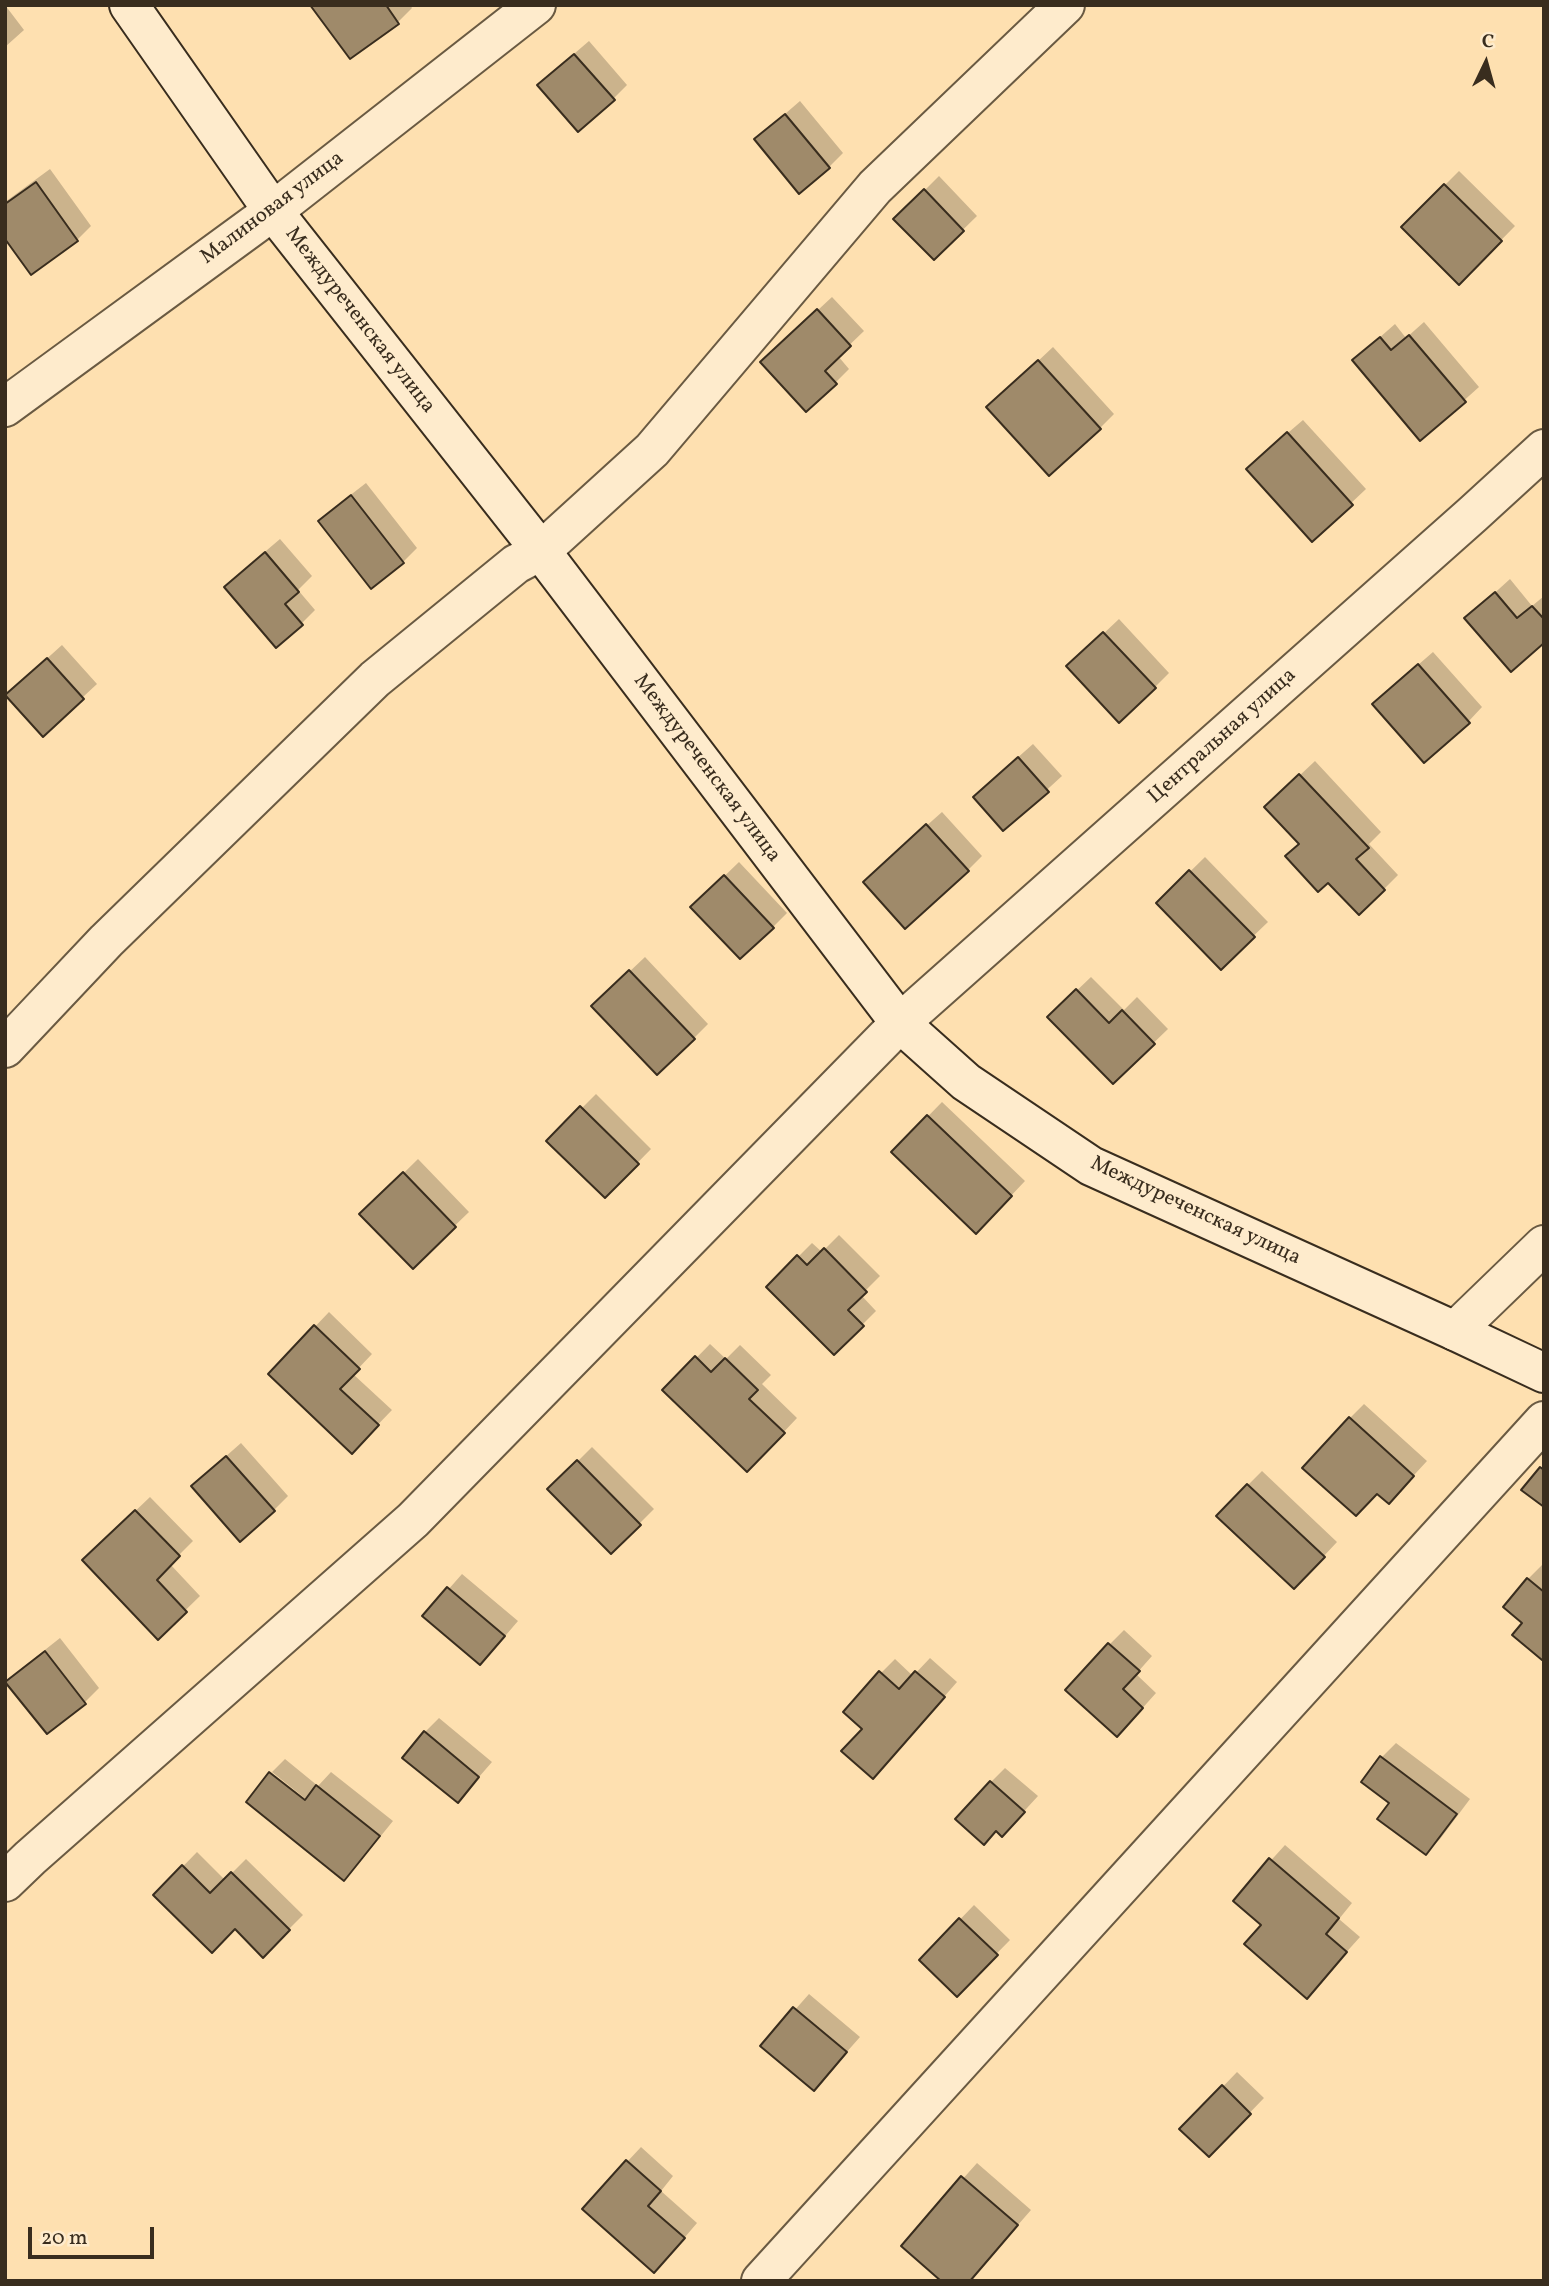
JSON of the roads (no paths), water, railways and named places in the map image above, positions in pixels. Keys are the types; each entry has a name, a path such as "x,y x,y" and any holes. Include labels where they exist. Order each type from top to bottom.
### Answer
{"street":[{"name":"Междуреченская улица","path":"129,5 273,211 541,551 900,1023 966,1082 1091,1166 1544,1373"},
{"name":"Малиновая улица","path":"5,408 273,211 536,5"},
{"path":"5,1048 106,941 375,679 516,564 541,551 652,450 876,187 1065,5"},
{"name":"Центральная улица","path":"5,1882 40,1848 413,1520 900,1023 1544,449"},
{"path":"1455,1331 1544,1245"},
{"path":"761,2281 1544,1420"}]}
